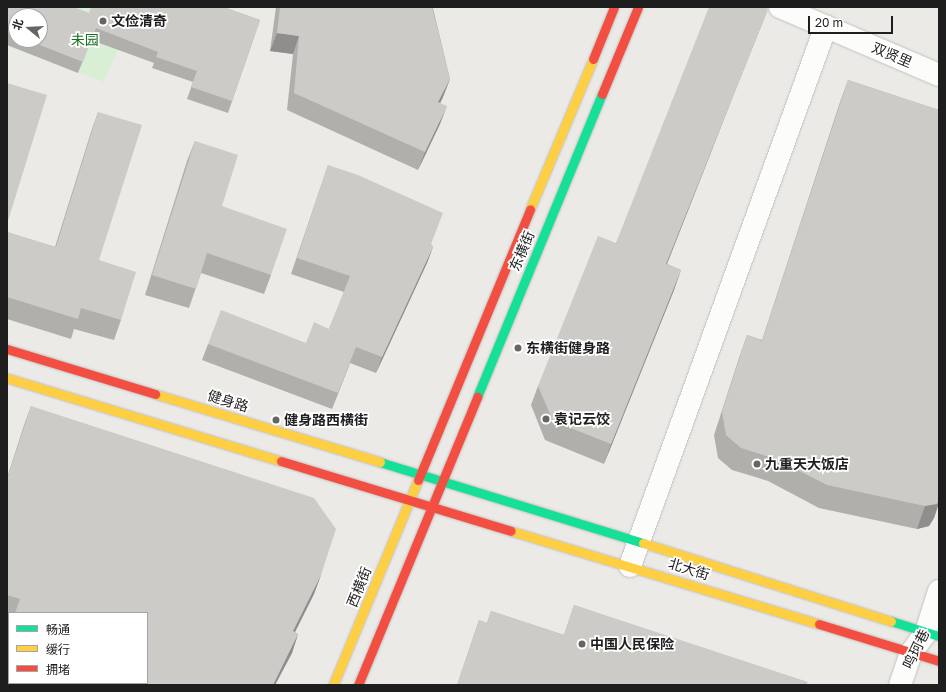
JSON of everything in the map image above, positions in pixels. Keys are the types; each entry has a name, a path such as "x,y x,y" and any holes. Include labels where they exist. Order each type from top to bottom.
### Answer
{"main road":[{"name":"东横街","path":"410,499 614,7"},
{"name":"东横街","path":"431,506 638,7"},
{"name":"健身路","path":"7,349 441,480"},
{"path":"7,378 431,506 358,685"},
{"name":"北大街","path":"441,480 932,634"},
{"name":"西横街","path":"333,685 410,499"},
{"name":"北大街","path":"431,506 939,662"}],"street":[{"name":"双贤里","path":"780,7 939,75"},
{"path":"630,566 826,26"},
{"name":"鸣珂巷","path":"900,685 911,653 932,634 939,591"}],"green space":[{"name":"未园","path":"7,7 136,7 104,82 12,48 48,48 48,8 8,8 8,46"}],"building":[{"path":"7,7 74,7 89,13 91,7 226,7 260,20 232,101 191,87 197,71 156,57 158,52 96,28 83,62 47,48 48,8 8,8 7,32"},
{"path":"280,7 432,7 450,79 438,102 447,106 425,152 294,93 299,36 277,33"},
{"path":"709,7 763,7 768,9 666,264 681,270 611,444 553,421 538,386 598,236 616,243"},
{"path":"848,80 939,110 939,500 937,504 925,506 827,485 776,459 741,448 726,435 722,412 747,335 762,341"},
{"path":"7,83 47,95 7,224"},
{"path":"98,112 142,125 99,260 136,272 121,320 81,308 78,319 7,297 7,232 56,247"},
{"path":"195,141 238,155 222,206 287,229 271,275 207,253 196,289 152,275"},
{"path":"328,165 358,175 443,213 431,244 433,247 382,357 356,347 338,393 208,344 221,310 306,343 314,322 329,329 350,276 297,258"},
{"path":"31,406 314,498 336,529 321,575 293,631 298,634 273,685 138,685 148,684 148,612 15,612 20,599 7,595 7,479"},
{"path":"574,605 808,682 806,685 457,685 479,620 487,623 491,611 564,635"}],"traffic: fast":[{"path":"477,397 602,94"},
{"path":"380,462 643,543"},
{"path":"891,621 939,636"}],"traffic: slow":[{"path":"530,209 593,59"},
{"path":"7,378 281,461"},
{"path":"155,394 380,462"},
{"path":"333,685 418,480"},
{"path":"511,531 819,624"},
{"path":"643,543 891,621"}],"traffic: jam":[{"path":"593,59 614,7"},
{"path":"602,94 638,7"},
{"path":"418,480 530,209"},
{"path":"7,349 155,394"},
{"path":"358,685 477,397"},
{"path":"281,461 511,531"},
{"path":"819,624 939,661"}],"place":[{"name":"文俭清奇","path":"103,21"},
{"name":"东横街健身路","path":"518,348"},
{"name":"袁记云饺","path":"546,419"},
{"name":"健身路西横街","path":"276,420"},
{"name":"九重天大饭店","path":"757,464"},
{"name":"中国人民保险","path":"582,644"}]}
